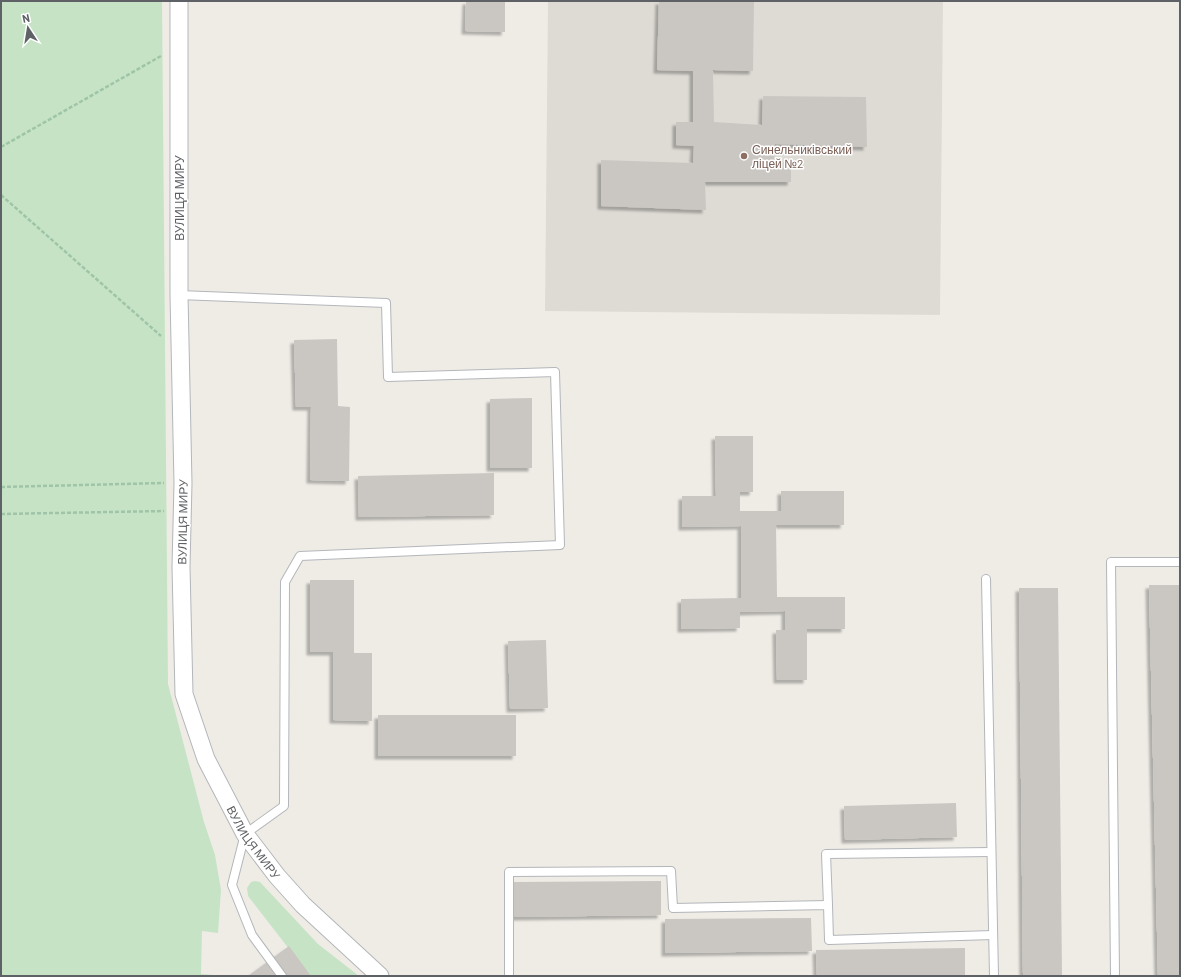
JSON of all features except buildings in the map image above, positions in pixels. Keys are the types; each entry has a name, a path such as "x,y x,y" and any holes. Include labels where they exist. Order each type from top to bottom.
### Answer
{"street":[{"name":"ВУЛИЦЯ МИРУ","path":"179,1 179,295 183,483 181,567 184,694 206,759 245,834 276,876 303,905 380,976"}],"lane":[{"path":"179,295 386,303 388,377 555,372 560,545 300,556 285,582 284,806 245,834 232,885 252,935 282,976"},
{"path":"1115,976 1110,562 1180,562"},
{"path":"986,579 994,976"},
{"path":"991,852 826,854 829,940 993,935"},
{"path":"508,976 509,872 671,871 673,908 828,905"}],"path":[{"path":"1,147 179,45"},
{"path":"1,195 172,345 180,356"},
{"path":"1,487 183,483"},
{"path":"1,514 182,510"}],"shaded area":[{"name":"Синельниківський ліцей №2","path":"548,1 943,1 940,315 545,311"}],"green space":[{"path":"1,1 162,1 168,684 204,822 215,855 221,890 218,933 202,931 201,974 214,976 1,976"},
{"path":"251,882 260,882 318,944 359,976 310,976 248,896 247,888"}],"place":[{"name":"Синельниківський ліцей №2","path":"744,156"}]}
